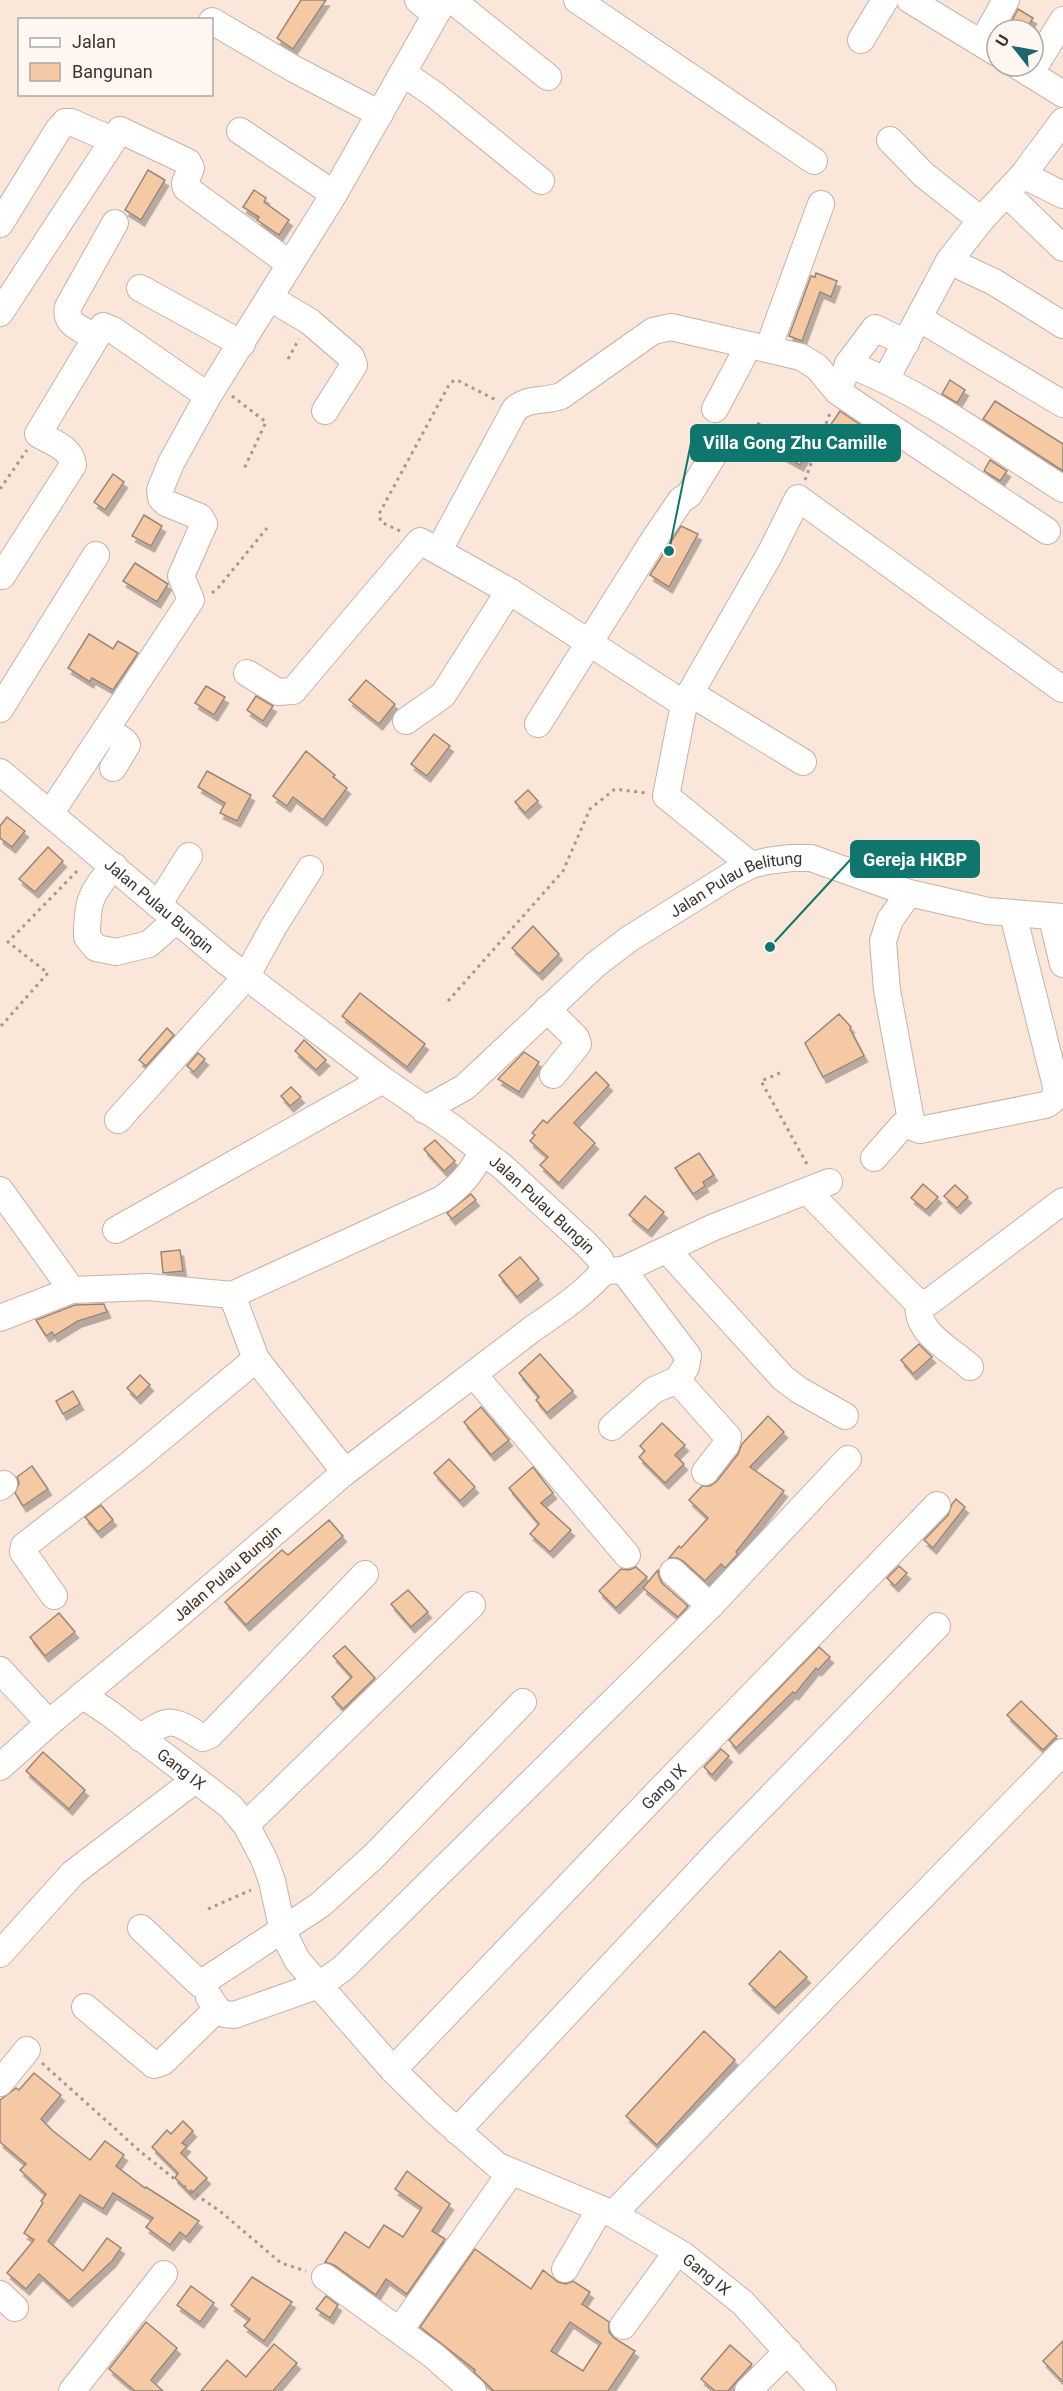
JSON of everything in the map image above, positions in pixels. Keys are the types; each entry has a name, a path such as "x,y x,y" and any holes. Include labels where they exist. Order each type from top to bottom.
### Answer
{"street":[{"path":"577,0 814,161"},
{"path":"861,40 885,0"},
{"path":"910,0 985,46"},
{"path":"1000,18 1006,0"},
{"path":"50,814 191,600 181,576 204,524 200,517 166,503 161,498 160,490 171,462 212,390 334,194 403,73 437,3 548,77"},
{"path":"1045,43 1063,20"},
{"path":"213,22 294,69 380,114"},
{"path":"403,73 541,181"},
{"path":"1037,78 1063,94"},
{"path":"886,379 949,261 981,220 1015,184 1063,121"},
{"path":"0,224 65,122 112,140"},
{"path":"0,313 118,131 124,130 188,162 191,168 185,183 186,188 290,264"},
{"path":"240,131 334,194"},
{"path":"890,140 924,175 981,220"},
{"path":"1015,184 1063,195"},
{"path":"1015,184 1063,248"},
{"path":"715,409 758,347 821,204"},
{"path":"96,337 69,322 66,315 68,307 115,223"},
{"path":"949,261 994,282 1063,325"},
{"path":"140,288 242,344"},
{"path":"270,298 309,321 351,357 354,365 325,411"},
{"path":"920,319 1063,404"},
{"path":"2,576 73,465 69,453 38,434 103,326 107,326 212,390"},
{"path":"247,673 278,692 292,691 430,545 514,409 528,400 553,399 561,396 653,331 661,328 671,327 801,357 811,362 838,392 1047,531"},
{"path":"838,392 848,364 875,328 906,343"},
{"path":"848,364 886,379 929,403 1063,489"},
{"path":"538,724 655,538 681,500 689,495 716,451"},
{"path":"751,865 666,796 687,698 770,554 798,498 1062,689"},
{"path":"430,545 509,591 588,643 803,762"},
{"path":"0,709 96,555"},
{"path":"406,721 443,696 509,591"},
{"path":"106,729 127,745 113,768"},
{"name":"Jalan Pulau Bungin","path":"1,1764 345,1472 614,1270 491,1158 246,977 50,814 3,781"},
{"path":"105,859 87,908 87,938 96,948 116,952 150,944 167,913 189,856"},
{"name":"Jalan Pulau Belitung","path":"424,1110 465,1087 559,1021 596,965 629,939 751,865 791,858 811,858 886,887 909,893 1013,915 1058,917"},
{"path":"118,1120 246,977 274,926 310,869"},
{"path":"909,893 890,920 883,940 887,990 911,1120 915,1128 920,1130 1046,1105 1055,1097 1056,1086 1013,915"},
{"path":"1058,917 1063,964"},
{"path":"553,1075 578,1044 559,1021"},
{"path":"116,1230 383,1080"},
{"path":"453,1128 465,1087"},
{"path":"874,1158 902,1126 911,1120"},
{"path":"0,1318 72,1290 148,1287 232,1295 442,1199 491,1158"},
{"path":"612,1427 654,1390 677,1380 686,1367 688,1356 614,1270 666,1250 714,1227 818,1187 919,1302 918,1311 926,1330 970,1367"},
{"path":"0,1190 72,1290"},
{"path":"919,1302 929,1302 1063,1201"},
{"path":"666,1250 783,1378 844,1416"},
{"path":"232,1295 256,1359 345,1472"},
{"path":"54,1596 23,1552 24,1546 130,1464 256,1359"},
{"path":"474,1375 627,1555"},
{"path":"677,1380 729,1437 726,1445 705,1472"},
{"path":"141,1928 200,1984 217,2009 224,2014 234,2015 319,1985 342,1969 710,1606 848,1459"},
{"name":"Gang IX","path":"393,2070 660,1790 937,1505"},
{"path":"673,1572 710,1606"},
{"path":"140,1738 162,1723 173,1722 203,1738 210,1735 365,1574"},
{"path":"246,1826 472,1605"},
{"path":"457,2131 723,1846 937,1626"},
{"path":"0,1670 49,1723"},
{"name":"Gang IX","path":"82,1695 230,1806 246,1826 264,1859 272,1881 282,1932 301,1965 393,2070 457,2131 488,2159 511,2172 607,2212 677,2252 743,2303 823,2391"},
{"path":"200,1984 320,1905 373,1857 523,1702"},
{"path":"565,2269 607,2212 1063,1752"},
{"path":"0,1953 73,1873 195,1780"},
{"path":"85,2007 154,2065 163,2062 217,2009"},
{"path":"0,2083 27,2050"},
{"path":"400,2330 511,2172"},
{"path":"623,2326 677,2252"},
{"path":"72,2391 164,2274"},
{"path":"325,2277 434,2356 473,2391"},
{"path":"748,2391 788,2351"}],"path":[{"path":"430,545 381,522 379,514 450,383 454,380 459,381 514,409"},
{"path":"212,390 266,422 244,469"},
{"path":"798,498 838,392"},
{"path":"0,489 38,434"},
{"path":"191,600 209,595 219,588 267,528"},
{"path":"448,1001 563,871 590,809 615,789 666,796"},
{"path":"1,1026 48,973 8,942 105,859"},
{"path":"780,1073 761,1081 818,1187"},
{"path":"208,1909 272,1881"},
{"path":"27,2050 142,2153 221,2212 280,2262 325,2277"}],"building":[{"path":"301,0 326,0 293,49 277,38"},
{"path":"1018,9 1033,18 1013,18"},
{"path":"148,170 165,180 141,220 125,210"},
{"path":"254,190 266,198 264,202 289,220 279,235 257,220 259,217 243,207"},
{"path":"816,273 837,281 831,297 820,292 802,341 789,336 811,276 815,277"},
{"path":"950,380 965,390 957,403 942,394"},
{"path":"995,401 1063,444 1063,471 983,419"},
{"path":"840,411 871,432 857,451 827,430"},
{"path":"758,423 808,451 800,465 750,437"},
{"path":"990,460 1007,471 1000,481 984,471"},
{"path":"113,474 124,482 105,510 94,502"},
{"path":"144,515 162,526 151,546 132,536"},
{"path":"681,526 698,534 669,587 650,575"},
{"path":"135,563 168,584 157,602 123,581"},
{"path":"89,634 113,649 118,641 138,653 113,690 92,678 90,682 68,668"},
{"path":"366,680 395,704 379,724 349,700"},
{"path":"206,686 225,697 214,715 195,703"},
{"path":"256,696 273,706 263,721 247,710"},
{"path":"434,734 450,746 427,776 411,764"},
{"path":"306,751 347,788 323,820 293,797 287,806 273,796"},
{"path":"207,771 251,795 237,821 220,813 225,803 198,787"},
{"path":"528,790 538,801 525,813 515,802"},
{"path":"7,817 25,831 12,847 0,838 0,826"},
{"path":"48,847 63,861 35,892 19,879"},
{"path":"533,926 559,954 539,974 512,948"},
{"path":"360,993 425,1044 407,1067 342,1016"},
{"path":"839,1014 851,1027 864,1056 823,1077 805,1043"},
{"path":"167,1028 174,1035 146,1066 139,1060"},
{"path":"304,1040 326,1060 316,1070 295,1051"},
{"path":"524,1052 539,1062 519,1092 498,1079"},
{"path":"198,1053 205,1059 194,1072 187,1066"},
{"path":"596,1072 609,1085 574,1123 595,1143 559,1183 540,1165 548,1157 530,1141 535,1135 532,1133 543,1120 547,1123"},
{"path":"291,1087 301,1097 290,1106 281,1096"},
{"path":"435,1140 455,1161 444,1171 424,1149"},
{"path":"699,1153 714,1175 703,1182 705,1186 693,1194 675,1168"},
{"path":"923,1184 938,1197 926,1210 911,1198"},
{"path":"955,1185 968,1197 957,1208 944,1196"},
{"path":"471,1194 476,1200 452,1219 447,1213"},
{"path":"645,1196 664,1212 648,1231 629,1215"},
{"path":"180,1250 183,1271 163,1273 161,1252"},
{"path":"520,1257 539,1279 517,1297 499,1275"},
{"path":"104,1304 107,1312 78,1321 54,1336 52,1332 46,1336 36,1320 75,1305"},
{"path":"919,1344 932,1357 913,1374 901,1360"},
{"path":"540,1354 573,1391 547,1413 536,1400 539,1397 519,1373"},
{"path":"140,1375 150,1385 137,1398 127,1388"},
{"path":"73,1391 80,1404 63,1414 56,1401"},
{"path":"481,1407 509,1440 491,1455 464,1422"},
{"path":"768,1416 784,1432 750,1467 784,1491 736,1552 738,1554 725,1568 721,1564 705,1581 683,1561 669,1558 708,1518 689,1500 702,1486 710,1486 717,1481 738,1454 742,1444"},
{"path":"662,1423 685,1445 675,1455 684,1464 665,1483 639,1457 645,1451 640,1446"},
{"path":"449,1459 475,1487 460,1501 434,1473"},
{"path":"32,1466 48,1489 23,1506 15,1493 19,1483 17,1477"},
{"path":"533,1467 553,1493 541,1503 571,1530 550,1552 530,1534 539,1524 509,1488"},
{"path":"956,1499 965,1507 933,1548 924,1540 948,1515"},
{"path":"101,1505 113,1520 98,1532 85,1517"},
{"path":"329,1520 343,1536 246,1625 225,1602 282,1550 288,1555"},
{"path":"899,1566 907,1573 895,1586 887,1578"},
{"path":"636,1567 647,1577 616,1608 599,1591 621,1569 629,1570"},
{"path":"658,1570 662,1583 688,1606 678,1617 643,1588"},
{"path":"408,1590 428,1612 411,1627 391,1604"},
{"path":"59,1613 75,1632 45,1656 30,1637"},
{"path":"345,1646 375,1678 343,1709 332,1697 352,1677 333,1656"},
{"path":"819,1647 830,1657 818,1670 816,1668 795,1694 793,1692 736,1748 729,1740"},
{"path":"1021,1701 1057,1736 1043,1750 1007,1715"},
{"path":"721,1749 729,1756 712,1775 704,1767"},
{"path":"43,1752 85,1790 69,1809 26,1771"},
{"path":"780,1951 807,1977 775,2008 749,1984"},
{"path":"704,2031 735,2060 657,2145 626,2116"},
{"path":"34,2073 61,2095 41,2119 53,2131 90,2160 105,2141 124,2155 116,2166 145,2188 199,2221 186,2237 180,2232 170,2245 146,2227 153,2218 113,2193 103,2209 80,2195 48,2241 83,2271 107,2238 121,2248 112,2261 69,2301 39,2274 26,2289 7,2273 34,2240 24,2233 43,2203 41,2201 46,2194 20,2170 26,2164 0,2142 0,2100 16,2088 19,2090"},
{"path":"183,2121 193,2131 182,2143 187,2146 181,2153 207,2178 191,2194 175,2178 178,2173 152,2147 167,2130 171,2134"},
{"path":"407,2171 450,2204 432,2231 445,2239 407,2294 386,2279 376,2295 334,2265 325,2262 345,2232 369,2248 384,2225 403,2237 422,2208 395,2189"},
{"path":"475,2249 531,2289 543,2270 558,2282 566,2284 573,2281 590,2292 582,2304 609,2322 609,2332 614,2338 635,2351 608,2391 494,2391 474,2372 475,2370 420,2327","holes":["570,2322 601,2343 583,2371 551,2351"]},
{"path":"252,2277 292,2302 264,2341 244,2326 250,2319 231,2305"},
{"path":"191,2286 214,2303 200,2322 177,2305"},
{"path":"326,2296 338,2305 330,2318 316,2309"},
{"path":"146,2322 177,2348 151,2380 163,2391 135,2391 109,2369"},
{"path":"1063,2341 1063,2382 1043,2361"},
{"path":"274,2344 297,2363 273,2391 201,2391 227,2360 246,2377"},
{"path":"730,2345 752,2364 728,2391 715,2391 701,2379"}],"place":[{"name":"Villa Gong Zhu Camille","path":"669,551"},
{"name":"Gereja HKBP","path":"770,947"}]}
